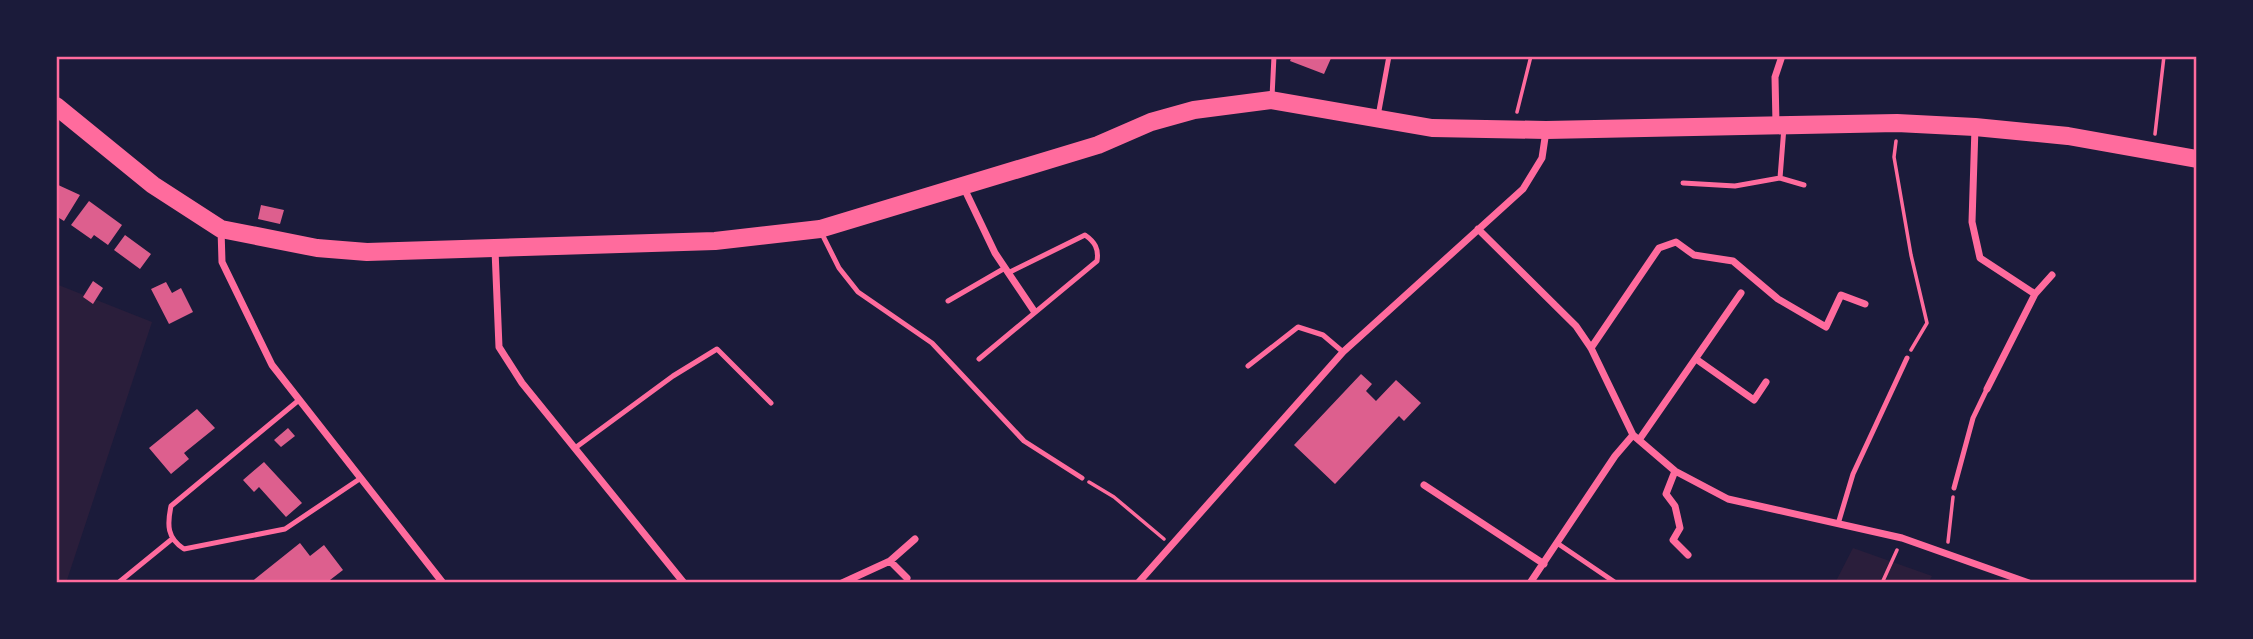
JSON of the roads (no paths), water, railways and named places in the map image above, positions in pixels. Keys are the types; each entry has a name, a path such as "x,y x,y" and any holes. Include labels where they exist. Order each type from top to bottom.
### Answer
{"main road":[{"path":"56,106 153,185 221,229 317,248 354,251 715,241 820,229 1098,145 1151,122 1194,110 1271,100 1432,128 1546,130 1897,122 2068,135 2197,159"}],"street":[{"path":"1780,124 1775,77 1782,56"},
{"path":"1975,127 1972,222 1980,257 2035,294"},
{"path":"1138,583 1343,352 1523,189 1542,158 1546,130"},
{"path":"963,186 1006,270 1034,311"},
{"path":"221,229 222,261 272,365 443,583"},
{"path":"1478,229 1576,326 1591,348 1636,438 1675,471 1728,499 1902,538 2029,583"},
{"path":"1591,348 1660,248 1676,242 1694,255 1733,261 1778,299 1826,327 1841,295 1865,304"},
{"path":"495,249 499,347 523,383 684,583"},
{"path":"1987,389 2035,294 2052,275"},
{"path":"1530,583 1615,456 1636,438 1696,359 1741,293"},
{"path":"1696,359 1754,400 1766,382"},
{"path":"1675,471 1666,494 1675,506 1680,528 1673,540 1688,555"},
{"path":"1424,485 1544,564"},
{"path":"842,583 890,561 915,539"},
{"path":"890,561 907,578"}],"lane":[{"path":"1271,100 1274,56"},
{"path":"1377,119 1389,56"},
{"path":"1780,124 1780,178"},
{"path":"1683,183 1735,186 1780,178 1804,186"},
{"path":"820,229 839,268 858,292 932,343 1024,441 1082,478"},
{"path":"948,302 1006,270 1086,235 1093,241 1098,253 1097,261 979,359"},
{"path":"1248,366 1298,327 1323,335 1343,352"},
{"path":"575,448 673,376 717,349 771,403"},
{"path":"1839,524 1853,474 1907,358"},
{"path":"1954,488 1973,418 1987,389"},
{"path":"299,400 171,506 167,524 172,539 184,550 285,529 361,478"},
{"path":"118,583 172,539"},
{"path":"1557,543 1616,583"}]}
